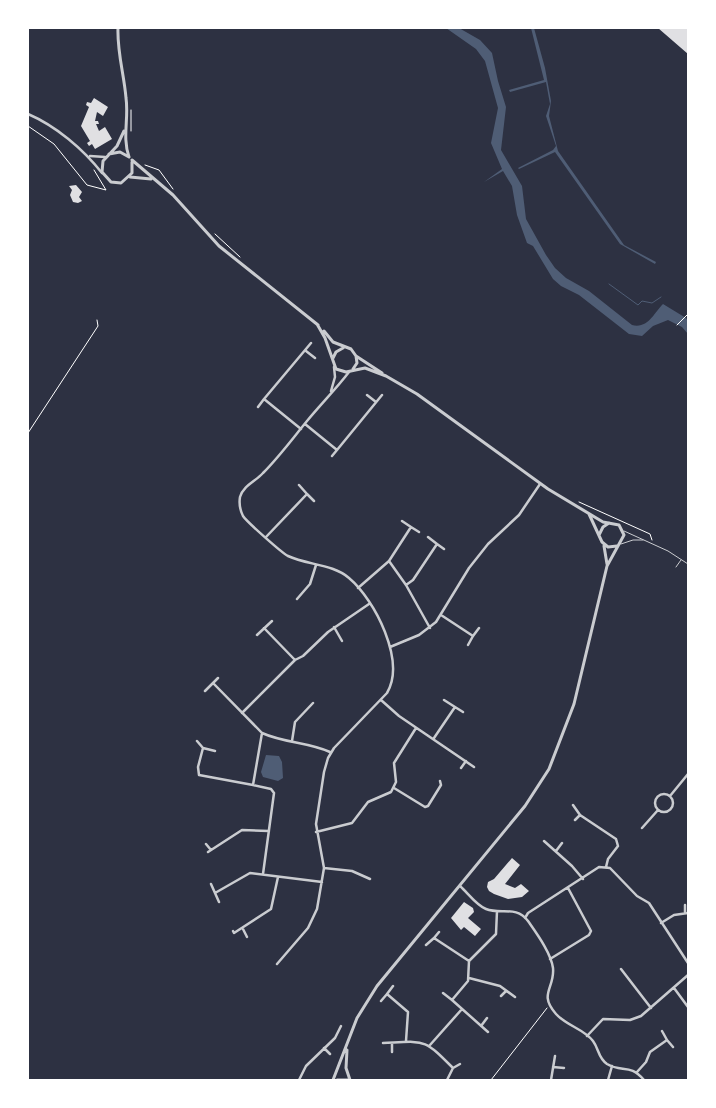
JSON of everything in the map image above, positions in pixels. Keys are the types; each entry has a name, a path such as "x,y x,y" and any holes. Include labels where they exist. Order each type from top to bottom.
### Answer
{"street":[{"path":"28,114 49,125 88,155 104,176 116,183 126,181 133,169 125,141 126,96 118,55 118,28"},
{"path":"88,155 96,158 105,157 117,146 126,127"},
{"path":"109,154 120,152 131,158 173,195 219,246 317,324 329,339 343,348 351,350 356,356 417,394 540,484 588,514 619,525 624,531 620,545 607,566 574,704 558,750 538,788 377,986 358,1018 348,1042 335,1080 349,1080 346,1068 348,1042"},
{"path":"104,176 102,168 105,157"},
{"path":"130,177 154,180"},
{"path":"317,324 328,344 334,366 335,377 331,392"},
{"path":"258,407 311,343"},
{"path":"332,361 336,352 343,348"},
{"path":"306,351 315,358"},
{"path":"277,964 302,936 315,915 324,868 316,832 324,772 330,752 381,700 390,689 393,676 390,647 377,616 358,588 348,577 284,554 243,516 240,507 240,497 245,488 270,467 331,392 353,369 357,363 356,356"},
{"path":"334,366 342,372 349,372"},
{"path":"353,369 365,368 386,376"},
{"path":"367,394 376,402"},
{"path":"332,456 382,395"},
{"path":"264,399 301,429"},
{"path":"305,424 337,450"},
{"path":"390,647 430,628 442,615 468,568 488,544 519,515 540,484"},
{"path":"299,486 314,500"},
{"path":"266,537 307,494"},
{"path":"588,514 604,545 607,566"},
{"path":"402,521 419,532"},
{"path":"599,536 602,527 611,523"},
{"path":"358,588 389,561 411,527"},
{"path":"428,537 444,548"},
{"path":"406,585 413,580 437,544"},
{"path":"604,545 613,548 620,545"},
{"path":"389,561 406,585 430,628"},
{"path":"297,599 310,584 316,565"},
{"path":"242,713 295,660 303,656 334,627 369,604"},
{"path":"442,615 473,636"},
{"path":"257,635 272,621"},
{"path":"334,627 342,641"},
{"path":"264,628 295,660"},
{"path":"468,645 479,628"},
{"path":"205,691 218,678"},
{"path":"213,683 262,733 272,738 312,744 330,752"},
{"path":"381,700 391,710 474,767"},
{"path":"444,700 463,712"},
{"path":"292,741 295,722 313,703"},
{"path":"434,739 455,707"},
{"path":"316,832 352,823 368,802 374,798 386,796 394,788 396,782 394,763 416,728"},
{"path":"253,785 262,733"},
{"path":"197,741 203,748 215,751"},
{"path":"203,748 198,766 199,775 271,789 274,793 263,874"},
{"path":"460,768 466,761"},
{"path":"670,796 688,774"},
{"path":"394,788 425,807 428,806 441,785 440,781"},
{"path":"664,794 670,796 673,803 670,810 664,812 658,810 655,804 657,797 664,794"},
{"path":"573,805 580,815 618,842 618,846 608,859 606,867"},
{"path":"642,828 658,810"},
{"path":"575,820 580,815"},
{"path":"206,844 209,851 242,830 269,831"},
{"path":"544,841 583,879"},
{"path":"556,851 562,843"},
{"path":"525,918 528,913 599,867 610,868 637,896 649,903 688,963"},
{"path":"324,868 352,871 370,879"},
{"path":"215,893 246,874 263,874 322,882"},
{"path":"232,933 243,929 271,909 278,877"},
{"path":"212,884 219,902"},
{"path":"460,886 481,906 497,911 513,910 525,918 550,959 553,974 547,994 550,1007 563,1021 595,1043 602,1059 612,1066 630,1068 644,1080"},
{"path":"550,959 589,935 591,931 568,888"},
{"path":"661,923 674,915 687,913 685,905"},
{"path":"452,1000 469,978 469,962 498,929 497,911"},
{"path":"243,929 247,937"},
{"path":"426,945 439,932"},
{"path":"434,938 443,946 469,962"},
{"path":"684,958 688,955"},
{"path":"621,969 651,1008"},
{"path":"587,1036 603,1019 635,1019 651,1008 688,976"},
{"path":"469,978 500,986 515,997"},
{"path":"381,1001 393,986"},
{"path":"674,988 688,1007"},
{"path":"501,996 506,990"},
{"path":"443,993 488,1032"},
{"path":"387,994 408,1012 406,1042"},
{"path":"430,1045 462,1009"},
{"path":"481,1026 487,1018"},
{"path":"299,1080 306,1066 335,1038 341,1026"},
{"path":"662,1031 673,1047"},
{"path":"636,1072 646,1062 650,1052 667,1040"},
{"path":"383,1043 422,1042 430,1045 453,1068"},
{"path":"392,1043 392,1052"},
{"path":"324,1048 330,1054"},
{"path":"551,1080 555,1056"},
{"path":"447,1080 453,1068 460,1064"},
{"path":"608,1080 612,1066"},
{"path":"553,1067 564,1068"}],"lane":[{"path":"624,531 652,543 688,564"},
{"path":"620,545 633,540 644,540"},
{"path":"676,567 681,559"}],"path":[{"path":"28,126 54,144 86,184 106,190 94,170"},
{"path":"676,325 687,315"},
{"path":"28,433 98,326 96,320"},
{"path":"578,502 650,534 652,543"},
{"path":"491,1080 528,1035 538,1019 550,1007"}],"water":[{"path":"446,28 459,28 480,40 492,53 506,107 501,150 522,186 526,219 555,268 566,278 589,291 632,325 642,325 663,304 686,318 688,321 688,334 682,327 668,320 653,326 642,336 629,334 579,295 561,286 553,279 533,246 527,243 517,215 512,186 503,171 484,182 502,169 491,143 498,108 485,61 476,49"},
{"path":"531,28 534,28 545,68 551,101 549,116 558,151 624,245 656,262 655,264 620,244 555,152 518,168 553,150 556,146 546,116 550,104 546,82 510,92 509,90 544,80"},
{"path":"266,755 279,756 282,762 283,778 278,781 263,777 261,772"}],"building":[{"path":"658,28 688,28 688,54"},
{"path":"94,98 108,107 103,116 97,112 95,121 98,121 99,124 96,124 99,131 105,127 112,139 95,149 92,144 89,146 87,143 90,141 81,126 89,107 86,105 87,102 91,103"},
{"path":"76,185 82,192 79,197 82,201 78,203 73,202 70,195 72,190 69,186"},
{"path":"512,858 520,865 505,884 515,888 521,884 529,891 522,897 508,899 494,894 487,887 488,882 494,879"},
{"path":"464,902 473,908 474,912 468,918 481,929 475,936 464,927 461,930 451,918"}],"waterway":[{"path":"609,284 638,305 642,301 652,303 661,297"}]}
